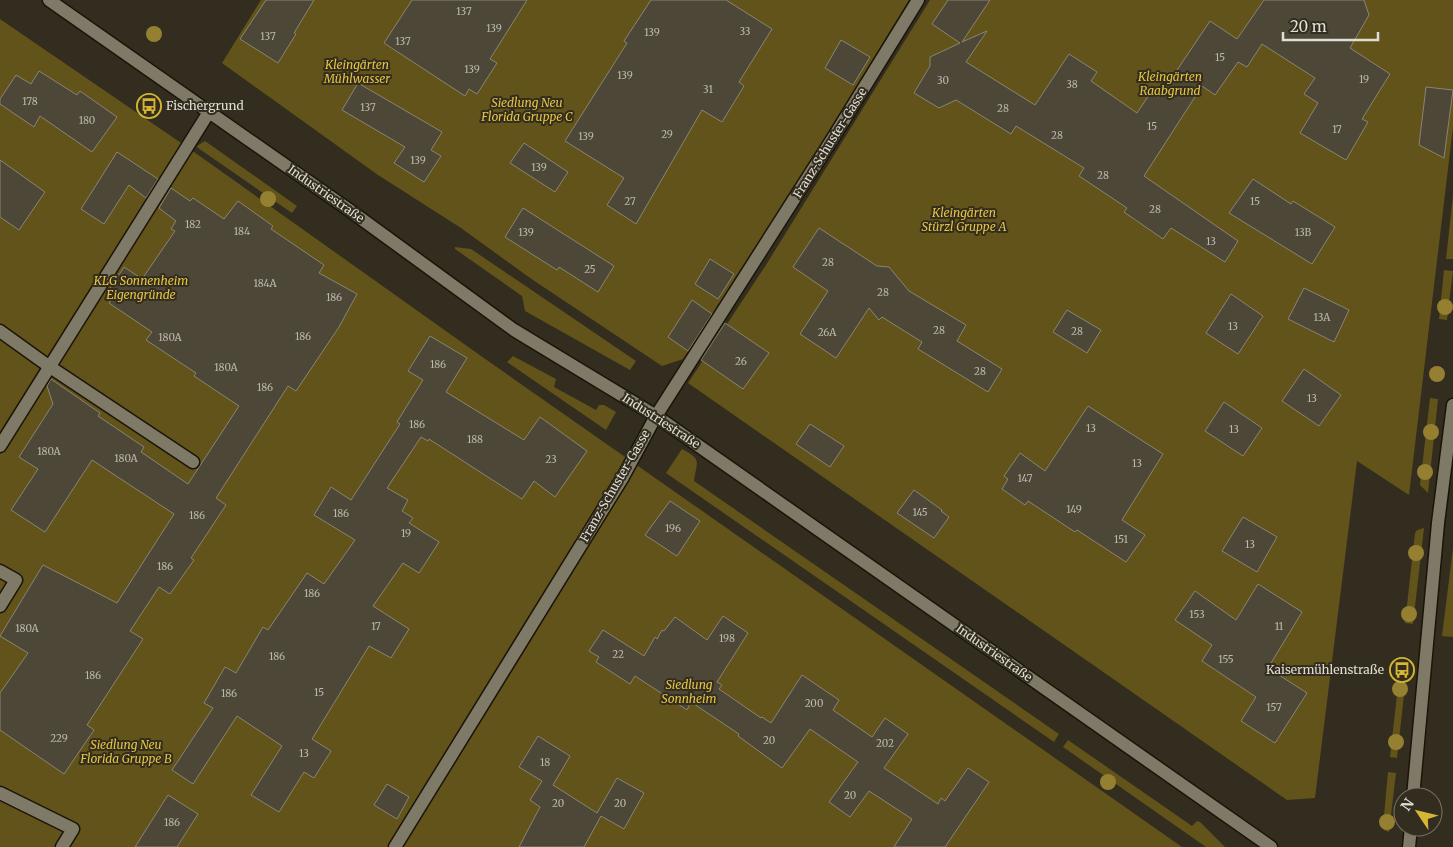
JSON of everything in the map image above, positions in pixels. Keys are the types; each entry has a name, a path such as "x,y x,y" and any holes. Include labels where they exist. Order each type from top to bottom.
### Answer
{"street":[{"name":"Industriestraße","path":"49,0 352,212 514,330 656,416 1271,847"},
{"name":"Franz-Schuster-Gasse","path":"395,847 618,486 656,416 918,0"},
{"path":"0,446 209,112"},
{"path":"0,331 50,367 192,462"},
{"path":"1415,787 1438,523 1453,405"},
{"path":"0,571 16,580 0,606"},
{"path":"0,793 73,829 62,847"}],"green space":[{"path":"261,0 909,0 774,221 683,359 662,366 530,278 461,228 378,175 222,63"},
{"path":"930,0 1453,0 1453,127 1409,495 1357,461 1315,798 1287,800 688,383 766,265"},
{"path":"0,19 187,147 481,356 1182,847 0,847"},
{"path":"205,141 297,206 292,213 198,148 197,146"},
{"path":"1453,195 1453,259 1446,259"},
{"path":"455,247 471,249 636,361 630,370 525,311 522,296 455,249"},
{"path":"1444,270 1453,271 1447,320 1439,319"},
{"path":"513,356 556,379 554,387 596,410 599,405 604,405 616,412 606,430 507,362"},
{"path":"1430,398 1438,399 1428,493 1420,485"},
{"path":"682,449 697,461 694,481 1059,734 1054,742 666,473"},
{"path":"1424,528 1413,624 1405,623 1415,533 1417,530"},
{"path":"1453,548 1453,637 1442,636"},
{"path":"1398,686 1405,686 1397,758 1390,757"},
{"path":"1068,740 1192,826 1197,821 1200,822 1225,847 1206,847 1063,747"},
{"path":"1388,772 1396,773 1389,832 1384,830"}],"building":[{"path":"266,0 314,0 278,63 240,39"},
{"path":"412,0 527,0 490,59 497,63 477,94 469,89 465,96 384,43"},
{"path":"651,0 726,0 772,29 739,82 744,86 722,122 702,110 636,224 607,205 624,178 565,141 627,43 624,41"},
{"path":"948,0 990,0 962,42 987,31 966,62 1035,105 1069,54 1097,72 1091,81 1137,113 1151,92 1159,97 1210,21 1237,39 1264,0 1364,0 1369,15 1350,48 1390,74 1362,119 1368,122 1346,160 1300,133 1318,103 1304,94 1315,78 1262,44 1247,67 1238,62 1215,95 1202,86 1144,176 1238,241 1225,262 1171,228 1163,239 1124,212 1127,208 1079,176 1084,168 1016,126 1011,134 956,100 939,108 914,93 930,66 930,57 960,43 932,24"},
{"path":"841,40 870,57 853,85 825,68"},
{"path":"39,71 77,95 80,91 117,117 92,152 40,116 34,127 0,104 0,99 16,75 31,84"},
{"path":"358,83 442,132 431,150 441,156 424,182 394,163 405,147 342,110"},
{"path":"1426,87 1453,90 1444,158 1419,145"},
{"path":"524,143 568,172 555,192 510,163"},
{"path":"117,152 158,179 146,198 129,185 104,224 81,209"},
{"path":"0,160 45,192 19,230 0,217"},
{"path":"1253,179 1291,204 1293,201 1335,227 1312,264 1229,213"},
{"path":"171,188 190,201 193,198 224,219 238,201 273,226 271,229 324,265 319,273 357,294 339,327 296,391 288,386 216,498 226,505 191,558 194,560 170,594 159,587 130,631 143,639 87,725 94,730 64,774 0,730 0,693 28,653 0,636 43,565 117,603 174,514 92,460 45,532 11,510 38,469 19,457 53,404 47,386 51,379 100,413 98,416 144,447 141,452 188,484 239,406 194,376 196,373 146,340 152,332 109,303 116,294 109,290 124,267 142,279 175,231 171,229 176,221 159,208"},
{"path":"523,208 614,266 598,292 559,267 557,270 505,237"},
{"path":"819,228 877,266 889,267 909,291 966,325 957,341 1002,369 988,392 918,349 922,342 882,317 879,320 869,308 836,358 800,334 828,291 793,267"},
{"path":"710,259 734,274 718,299 695,284"},
{"path":"1304,288 1349,310 1334,342 1288,319"},
{"path":"1231,294 1263,316 1238,354 1206,333"},
{"path":"692,300 712,314 688,351 668,337"},
{"path":"1067,310 1101,330 1087,353 1053,332"},
{"path":"725,323 769,353 743,389 701,360"},
{"path":"430,336 467,358 446,392 524,440 540,417 587,451 555,497 534,481 522,499 429,439 428,441 421,437 387,488 408,500 402,511 413,518 409,523 439,542 419,573 403,563 373,606 409,629 391,658 369,646 312,739 331,751 314,778 304,772 279,812 251,795 282,746 237,716 193,784 172,770 213,708 204,703 225,667 236,673 263,627 268,630 307,573 324,584 355,540 314,515 331,487 351,500 400,424 397,422 423,380 408,371"},
{"path":"1304,369 1341,395 1319,426 1282,401"},
{"path":"1224,402 1262,428 1243,456 1205,431"},
{"path":"1088,406 1163,454 1122,520 1145,535 1126,562 1028,501 1025,505 1002,489 1008,479 1004,476 1020,453 1045,471"},
{"path":"810,424 844,446 830,467 796,444"},
{"path":"914,490 949,517 934,538 897,513"},
{"path":"670,501 700,521 677,556 645,535"},
{"path":"1243,517 1277,537 1257,572 1222,551"},
{"path":"1258,584 1302,612 1268,668 1307,693 1275,743 1241,721 1256,697 1202,661 1212,645 1175,620 1195,591 1236,620"},
{"path":"723,616 748,633 717,682 722,685 719,689 761,718 771,723 802,675 839,700 833,710 872,737 885,718 908,734 884,768 938,804 941,798 945,801 968,768 989,782 945,847 894,847 912,819 869,791 850,817 829,802 858,762 810,729 782,768 738,736 739,734 691,702 687,710 635,676 630,684 596,662 599,657 589,651 603,630 644,656 655,637 657,639 662,630 664,631 675,617 707,640"},
{"path":"538,736 570,756 553,785 597,813 617,778 644,793 624,829 601,816 584,847 519,847 540,807 530,800 542,781 519,767"},
{"path":"387,784 409,797 397,819 374,805"},
{"path":"168,795 198,814 177,847 135,847"}],"place":[{"name":"Fischergrund","path":"149,106"},
{"name":"Kaisermühlenstraße","path":"1402,670"}],"park label":[{"name":"Kleingärten Mühlwasser","path":"357,72"},
{"name":"Kleingärten Raabgrund","path":"1170,84"},
{"name":"Siedlung Neu Florida Gruppe C","path":"527,110"},
{"name":"Kleingärten Stürzl Gruppe A","path":"964,220"},
{"name":"KLG Sonnenheim Eigengründe","path":"141,288"},
{"name":"Siedlung Sonnheim","path":"689,692"},
{"name":"Siedlung Neu Florida Gruppe B","path":"126,752"}]}
